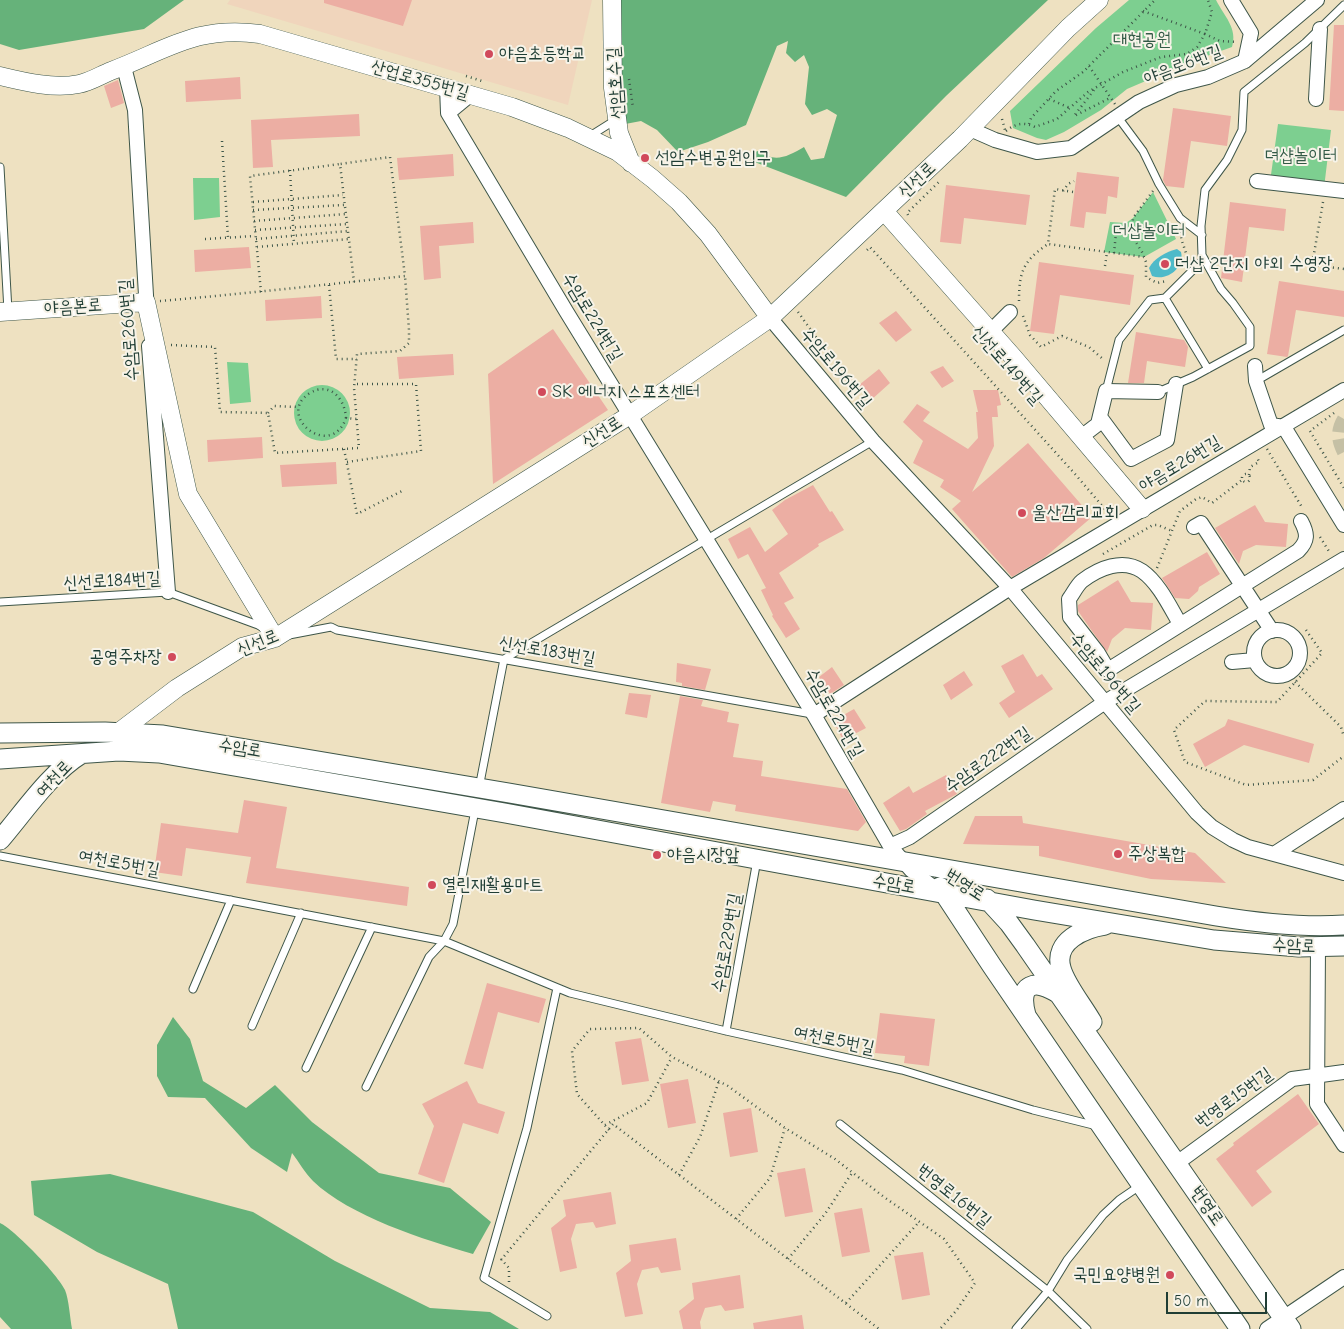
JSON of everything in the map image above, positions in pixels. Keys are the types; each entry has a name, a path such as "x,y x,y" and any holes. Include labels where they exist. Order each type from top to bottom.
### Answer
{"main road":[{"name":"수암로","path":"0,733 119,732 164,735 1248,921 1297,926 1344,925"},
{"name":"여천로","path":"0,840 54,775 82,753 119,732"},
{"name":"수암로","path":"0,759 82,753 136,751 159,753 476,808 1118,924 1223,941 1291,947 1344,946"},
{"name":"번영로","path":"1240,1329 943,893 938,879 940,868 971,886 991,902 1009,923 1287,1323"},
{"path":"1118,924 1095,927 1078,934 1066,944 1060,956 1060,963 1065,978 1084,1008 1122,1084"},
{"path":"1027,1016 1024,997 1025,992 1030,986 1036,984 1044,985 1060,994"}],"street":[{"name":"선암호수길","path":"612,0 613,88 620,133 631,163"},
{"name":"신선로","path":"119,732 178,688 242,647 275,638 630,415 770,318 970,129 1068,28 1099,0"},
{"path":"1230,0 1251,33 1245,61"},
{"name":"야음로6번길","path":"970,129 995,140 1037,152 1071,148 1138,102 1176,85 1208,77 1245,61 1317,0"},
{"path":"1316,99 1320,28"},
{"name":"산업로355번길","path":"0,76 32,83 80,84 124,67 172,44 203,35 239,31 260,34 453,81 471,94 568,128 618,152 679,202 708,234 770,318"},
{"name":"수암로260번길","path":"124,67 135,110 146,302 168,592"},
{"path":"448,113 453,81"},
{"path":"448,113 471,94"},
{"name":"수암로224번길","path":"448,113 561,303 814,715 890,846 902,861 920,878 943,893"},
{"path":"1256,181 1344,191"},
{"name":"신선로149번길","path":"881,214 1138,512"},
{"path":"146,302 188,494 275,638"},
{"name":"야음본로","path":"4,312 146,302"},
{"path":"1017,311 986,334 1082,437 1138,512"},
{"name":"수암로196번길","path":"770,318 873,441 1010,588 1181,796 1212,827 1241,843 1344,873"},
{"path":"1255,366 1256,381 1271,425 1284,427 1344,525"},
{"path":"1100,417 1131,459 1167,440 1176,384"},
{"name":"야음로26번길","path":"814,715 1010,588 1260,438 1284,427 1344,390"},
{"path":"1082,437 1098,424 1106,391 1158,392"},
{"path":"1180,624 1151,580 1143,572 1131,565 1115,565 1101,570 1081,582 1068,600 1070,617 1108,670 1298,551 1305,544 1307,537 1303,517"},
{"path":"1194,527 1201,523 1257,611 1272,631"},
{"name":"수암로222번길","path":"890,846 910,837 1105,702 1340,561"},
{"path":"1272,631 1287,632 1298,643 1300,658 1297,665 1286,675 1271,676 1258,667 1255,660 1254,652 1259,639 1272,631"},
{"path":"1232,662 1255,660"},
{"path":"1274,854 1344,809"},
{"path":"1318,947 1318,1104 1344,1144"},
{"name":"번영로15번길","path":"1176,1163 1292,1079 1344,1072"},
{"path":"1267,1329 1287,1323 1344,1278"}],"lane":[{"path":"1158,392 1208,369 1250,346 1250,327 1221,290 1202,255 1205,190 1227,160 1242,130 1244,92 1306,43 1344,5"},
{"path":"1117,116 1143,151 1159,184 1180,218 1202,235"},
{"path":"588,138 617,118"},
{"path":"0,167 4,312"},
{"path":"1106,391 1119,340 1150,300 1165,298 1204,259"},
{"path":"1165,298 1208,369"},
{"path":"1256,381 1266,377 1344,330"},
{"path":"478,788 504,659 873,441"},
{"name":"신선로184번길","path":"0,602 168,592 258,625 275,638"},
{"name":"신선로183번길","path":"275,638 331,627 336,630 814,715"},
{"path":"366,1087 429,957 444,941 453,924 476,808"},
{"name":"여천로5번길","path":"0,856 444,941 570,993 726,1031 902,1070 1033,1110 1102,1127"},
{"name":"수암로229번길","path":"726,1031 757,860"},
{"path":"193,989 231,900"},
{"path":"252,1026 301,913"},
{"path":"306,1068 372,927"},
{"path":"547,1316 484,1278 527,1128 558,988"},
{"name":"번영로16번길","path":"840,1124 1048,1291 1087,1329"},
{"path":"1016,1329 1048,1291 1068,1260 1103,1215 1119,1200 1141,1184"}],"path":[{"path":"1029,125 1031,118 1056,91 1089,66 1155,0"},
{"path":"995,140 1013,125 1035,127 1057,119 1095,88 1123,72 1161,57 1188,54 1197,47 1206,34 1212,12 1208,0"},
{"path":"1143,11 1220,41 1249,43"},
{"path":"1089,66 1113,102"},
{"path":"453,81 486,82"},
{"path":"1095,88 1074,116 1110,98"},
{"path":"1049,99 1070,108"},
{"path":"222,141 228,238"},
{"path":"261,292 250,176 390,156 405,276 410,330 409,343 400,351 357,354 354,384 359,448 275,453 268,413"},
{"path":"340,164 354,282"},
{"path":"290,170 294,244"},
{"path":"913,221 907,214 942,179"},
{"path":"1063,190 1074,181"},
{"path":"1159,184 1149,194 1133,218 1132,236 1144,257 1146,277 1157,283 1172,279"},
{"path":"1048,244 1055,189 1073,192"},
{"path":"1326,189 1312,265 1344,269"},
{"path":"253,202 344,194"},
{"path":"254,210 345,205"},
{"path":"254,221 346,214"},
{"path":"255,230 347,224"},
{"path":"205,239 293,237 348,231"},
{"path":"1114,253 1116,233 1132,234"},
{"path":"257,247 349,238"},
{"path":"1181,241 1187,253 1187,263 1183,268"},
{"path":"1098,355 1089,347 1062,336 1041,347 1030,335 1017,311 1019,281 1024,268 1039,250 1048,244 1144,257"},
{"path":"863,253 870,247 1118,524"},
{"path":"1105,266 1107,252"},
{"path":"146,302 261,292 405,276"},
{"path":"329,285 336,359 357,359"},
{"path":"804,306 797,313 826,351"},
{"path":"155,344 215,347 220,412 268,413"},
{"path":"347,462 421,451 416,384 354,384"},
{"path":"327,389 340,398 344,406 346,418 342,426 335,432 327,435 318,435 309,431 302,424 299,416 299,407 309,394 317,390 327,389"},
{"path":"268,413 274,406 299,407"},
{"path":"1337,410 1310,432 1344,488"},
{"path":"346,418 357,419"},
{"path":"1260,438 1303,517"},
{"path":"344,449 357,514 402,491"},
{"path":"1151,580 1180,511 1202,497 1212,503 1242,480"},
{"path":"1098,557 1149,526 1158,525 1172,531"},
{"path":"1316,530 1340,561"},
{"path":"1306,630 1322,652 1277,702 1205,701 1174,730 1185,762 1246,785 1313,780 1344,756"},
{"path":"1295,682 1342,728 1344,738"},
{"path":"609,1130 577,1094 572,1051 590,1029 639,1028 672,1058 728,1086 785,1128 835,1159 884,1197 944,1239 976,1283 956,1311 940,1329"},
{"path":"605,1125 647,1103 672,1058"},
{"path":"679,1175 700,1137 719,1081"},
{"path":"501,1260 614,1124 879,1329"},
{"path":"736,1219 770,1178 785,1128"},
{"path":"788,1259 824,1214 852,1172"},
{"path":"846,1303 919,1222"}],"shaded area":[{"name":"야음초등학교","path":"230,0 592,0 568,105 227,4"}],"green space":[{"path":"0,0 184,0 144,29 19,50 0,44"},
{"path":"616,0 1048,0 946,96 846,197 752,161 749,154 758,151 764,155 776,158 792,154 804,147 811,160 824,158 837,115 827,109 812,115 805,104 809,67 804,55 795,62 786,53 788,41 777,46 746,125 708,142 678,152 657,130 641,121 620,125"},
{"name":"대현공원","path":"1129,0 1216,0 1232,28 1232,47 1190,62 1127,89 1101,110 1064,132 1046,140 1013,128 1010,111 1096,28"},
{"name":"뎌샵놀이터","path":"1278,124 1331,130 1324,188 1270,182"},
{"path":"193,178 219,178 220,217 194,220"},
{"name":"더샵놀이터","path":"1153,192 1176,239 1144,257 1104,252 1110,222 1126,223 1133,218"},
{"path":"227,362 248,363 251,402 230,404"},
{"path":"316,385 328,385 338,389 346,397 350,413 346,429 338,437 328,441 316,441 306,437 298,429 294,419 294,407 298,397 306,389"},
{"path":"173,1017 190,1039 203,1081 246,1108 275,1085 312,1122 379,1173 450,1188 491,1222 473,1254 411,1234 346,1205 328,1194 313,1181 292,1153 287,1172 251,1148 205,1098 168,1097 157,1076 157,1045"},
{"path":"110,1174 253,1212 335,1261 430,1308 490,1312 519,1329 178,1329 168,1284 97,1252 34,1215 31,1181"},
{"path":"0,1223 25,1243 61,1283 68,1299 72,1329 11,1329 0,1317"}],"water":[{"name":"더샵 2단지 야외 수영장","path":"1177,249 1181,252 1182,258 1178,268 1163,277 1152,276 1149,268 1154,261"}],"building":[{"path":"324,0 412,0 403,26 324,3"},
{"path":"1334,25 1344,25 1344,111 1329,110"},
{"path":"240,77 241,99 186,102 185,81"},
{"path":"118,80 124,103 111,108 104,86"},
{"path":"1173,108 1231,116 1227,146 1191,141 1184,188 1166,186 1163,180"},
{"path":"359,114 360,136 271,140 273,167 253,168 251,120"},
{"path":"453,154 454,176 399,180 397,158"},
{"path":"1077,172 1119,177 1117,198 1108,196 1106,214 1086,212 1084,228 1070,226"},
{"path":"946,185 1030,195 1026,225 964,218 961,244 940,242"},
{"path":"1230,202 1286,209 1284,231 1249,227 1242,282 1221,278"},
{"path":"473,222 474,243 439,246 441,278 424,280 420,226"},
{"path":"249,247 251,268 195,272 194,250"},
{"path":"1039,262 1134,275 1130,305 1060,295 1054,334 1030,331"},
{"path":"1279,281 1344,291 1344,317 1296,310 1287,357 1267,354"},
{"path":"321,296 322,318 266,321 265,300"},
{"path":"896,311 912,330 896,342 879,323"},
{"name":"SK 에너지 스포츠센터","path":"553,329 608,410 493,484 488,374"},
{"path":"1136,332 1184,340 1188,347 1185,367 1147,361 1144,383 1128,383"},
{"path":"453,354 454,375 399,379 397,357"},
{"path":"943,366 954,381 942,388 930,372"},
{"path":"879,369 890,383 870,401 859,385"},
{"name":"울산감리교회","path":"973,390 998,390 1001,405 997,406 998,417 992,417 994,446 972,492 1028,443 1092,517 1044,558 1012,577 952,509 961,501 940,487 944,480 913,463 923,441 903,422 917,404 930,412 923,421 968,449 978,438 976,412 978,412"},
{"path":"262,437 263,458 208,462 207,440"},
{"path":"336,462 337,484 282,487 280,465"},
{"path":"813,485 844,530 818,544 819,546 779,573 794,598 784,603 800,629 786,638 772,616 761,590 766,588 748,554 738,559 728,539 750,527 765,552 788,534 772,510 785,500"},
{"path":"1255,505 1265,522 1288,524 1286,547 1256,545 1243,551 1239,564 1215,528"},
{"path":"1207,552 1220,574 1199,587 1198,591 1189,599 1175,598 1162,578"},
{"path":"1118,580 1131,602 1153,603 1151,630 1125,628 1112,639 1107,652 1078,611 1078,605"},
{"path":"1023,654 1037,677 1042,674 1053,689 1009,718 999,703 1015,692 1001,666"},
{"path":"677,663 711,669 705,690 682,686 682,683 676,682"},
{"path":"832,667 844,685 830,694 819,677"},
{"path":"964,671 973,685 951,700 943,685"},
{"path":"629,693 651,695 647,718 625,714"},
{"path":"680,696 703,700 701,706 729,712 727,722 739,724 733,757 763,761 761,776 847,789 866,822 858,831 735,811 736,805 713,801 710,812 661,803"},
{"path":"854,709 866,728 843,740 833,721"},
{"path":"1228,719 1314,744 1309,763 1244,745 1205,767 1193,744 1225,726"},
{"path":"946,775 957,794 925,811 927,814 906,829 900,831 883,803 909,786 913,793"},
{"path":"244,800 287,807 276,868 409,887 407,906 246,883 251,857 186,848 182,876 154,872 161,823 238,833"},
{"name":"주상복합","path":"975,816 1022,816 1023,823 1195,853 1226,883 1151,879 1039,856 1039,846 963,844"},
{"path":"487,983 546,999 539,1023 498,1012 483,1069 464,1064"},
{"path":"880,1013 935,1019 929,1066 904,1063 905,1056 875,1053"},
{"path":"641,1038 649,1081 622,1085 615,1042"},
{"path":"688,1079 696,1123 668,1128 660,1084"},
{"path":"467,1081 478,1103 505,1112 498,1134 463,1123 444,1183 418,1174 434,1126 422,1104"},
{"path":"1298,1094 1319,1124 1256,1171 1272,1192 1252,1207 1216,1159 1234,1145 1233,1143"},
{"path":"751,1108 758,1152 730,1157 723,1113"},
{"path":"805,1168 813,1212 785,1217 777,1173"},
{"path":"611,1192 616,1224 596,1228 593,1222 576,1224 571,1239 577,1268 560,1272 551,1228 566,1216 563,1200"},
{"path":"862,1208 870,1252 842,1257 834,1213"},
{"path":"676,1238 681,1270 661,1273 658,1267 642,1270 637,1284 643,1314 625,1317 616,1273 631,1261 629,1245"},
{"path":"923,1252 930,1295 902,1300 894,1256"},
{"path":"740,1275 744,1308 725,1311 721,1305 705,1308 700,1322 701,1329 683,1329 679,1311 694,1299 692,1283"},
{"path":"802,1315 804,1329 754,1329 753,1323"}],"tunnel":[{"path":"1344,419 1339,436 1344,452"}],"place":[{"name":"야음초등학교","path":"489,54"},
{"name":"선암수변공원입구","path":"645,158"},
{"name":"더샵 2단지 야외 수영장","path":"1165,264"},
{"name":"SK 에너지 스포츠센터","path":"542,392"},
{"name":"울산감리교회","path":"1022,513"},
{"name":"공영주차장","path":"172,657"},
{"name":"주상복합","path":"1118,854"},
{"name":"야음시장앞","path":"657,855"},
{"name":"열린재활용마트","path":"432,885"},
{"name":"국민요양병원","path":"1170,1275"}]}
